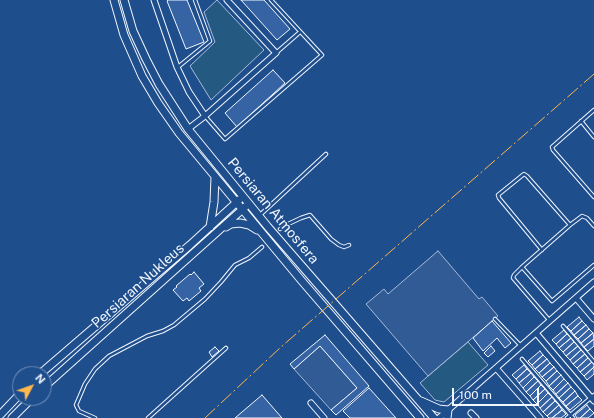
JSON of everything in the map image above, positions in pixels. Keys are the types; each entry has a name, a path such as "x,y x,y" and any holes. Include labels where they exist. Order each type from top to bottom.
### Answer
{"street":[{"name":"Persiaran Atmosfera","path":"114,0 124,35 142,76 179,133 420,418"},
{"name":"Persiaran Atmosfera","path":"124,0 133,31 146,59 159,84 188,129 259,215 434,418"},
{"path":"154,0 177,67 189,92 205,116"},
{"path":"188,129 205,116 276,52 227,0"},
{"path":"210,227 214,202 215,177"},
{"name":"Persiaran Nukleus","path":"49,366 244,196"},
{"name":"Persiaran Nukleus","path":"52,380 250,203"},
{"path":"215,233 232,224 240,223 249,225 262,233"},
{"path":"439,418 594,282"},
{"path":"576,298 594,319"},
{"path":"536,333 593,398"},
{"path":"496,368 540,418"},
{"path":"417,399 439,409 448,410"},
{"path":"0,415 12,402"},
{"path":"311,403 324,418"},
{"path":"12,418 24,406"},
{"path":"447,418 448,410"},
{"path":"471,413 476,418"}],"lane":[{"path":"177,67 210,41 195,0"},
{"path":"205,116 225,139 322,54 271,0"},
{"path":"276,52 300,32"},
{"path":"594,110 552,147 594,197"},
{"path":"581,121 594,137"},
{"path":"259,215 326,154"},
{"path":"542,250 498,198 498,195 524,174 570,225"},
{"path":"280,229 310,215 331,239 344,247 349,245"},
{"path":"550,321 513,278 514,275 582,216 587,218 594,226"},
{"path":"95,418 79,411 76,405 85,384 99,366 109,356 147,336 163,331 174,325 205,299 235,265 249,258 262,247"},
{"path":"522,267 552,301 594,265"},
{"path":"494,319 521,346"},
{"path":"563,326 594,362"},
{"path":"148,418 226,348"},
{"path":"522,359 573,418"},
{"path":"567,418 593,398"}],"shaded area":[{"path":"217,0 264,50 211,100 190,66 215,42 204,12"},
{"path":"438,251 479,299 482,297 498,316 428,376 366,304 384,289 388,294"},
{"path":"468,342 488,365 444,402 435,400 420,383"},
{"path":"320,346 357,388 331,410 294,369"}],"building":[{"path":"187,0 204,42 186,49 167,1"},
{"path":"241,0 264,0 290,29 277,40"},
{"path":"273,70 285,83 237,127 225,113"},
{"path":"194,272 204,284 199,288 201,291 189,301 187,298 183,301 173,290"},
{"path":"579,317 582,321 571,331 567,327"},
{"path":"492,321 511,343 505,348 497,338 483,351 473,338"},
{"path":"582,321 586,325 574,335 571,331"},
{"path":"586,325 589,329 578,339 574,335"},
{"path":"589,329 593,333 581,343 578,339"},
{"path":"564,330 567,334 556,344 552,340"},
{"path":"593,333 594,339 584,347 581,343"},
{"path":"567,334 571,338 559,348 556,344"},
{"path":"325,335 369,386 336,415 331,410 357,388 320,346 294,369 290,364"},
{"path":"571,338 574,342 563,352 559,348"},
{"path":"594,339 594,346 588,351 584,347"},
{"path":"574,342 578,346 566,356 563,352"},
{"path":"491,346 495,351 488,357 484,353"},
{"path":"578,346 581,350 570,360 566,356"},
{"path":"215,347 219,351 212,357 209,352"},
{"path":"581,350 585,354 573,364 570,360"},
{"path":"540,351 543,355 532,365 528,361"},
{"path":"585,354 588,358 577,368 573,364"},
{"path":"543,355 547,359 535,369 532,365"},
{"path":"588,358 592,362 580,372 577,368"},
{"path":"547,359 550,363 539,373 535,369"},
{"path":"592,362 594,367 584,376 580,372"},
{"path":"550,363 554,367 542,377 539,373"},
{"path":"524,365 527,369 516,379 512,375"},
{"path":"554,367 557,371 546,381 542,377"},
{"path":"594,367 594,374 587,380 584,376"},
{"path":"527,369 531,373 519,383 516,379"},
{"path":"557,371 561,375 549,386 546,381"},
{"path":"531,373 534,377 523,388 519,383"},
{"path":"561,375 564,379 553,390 549,386"},
{"path":"534,377 538,381 526,392 523,388"},
{"path":"564,379 568,383 556,394 553,390"},
{"path":"538,381 541,385 530,396 526,392"},
{"path":"568,383 571,387 559,398 556,394"},
{"path":"541,385 545,389 533,400 530,396"},
{"path":"571,387 575,391 563,402 559,398"},
{"path":"369,388 396,418 350,418 343,411"},
{"path":"545,389 548,393 537,404 533,400"},
{"path":"575,391 578,396 566,406 563,402"},
{"path":"548,393 552,397 540,408 537,404"},
{"path":"262,395 282,418 235,418"},
{"path":"578,396 582,400 570,410 566,406"},
{"path":"552,397 555,401 543,412 540,408"},
{"path":"555,401 559,405 547,416 543,412"},
{"path":"559,405 562,410 552,418 549,418 547,416"},
{"path":"587,405 590,409 580,418 577,418 575,415"},
{"path":"590,409 594,413 588,418 580,418"},
{"path":"562,410 566,414 561,418 552,418"}],"power":[{"path":"205,418 281,347 594,74"}]}
